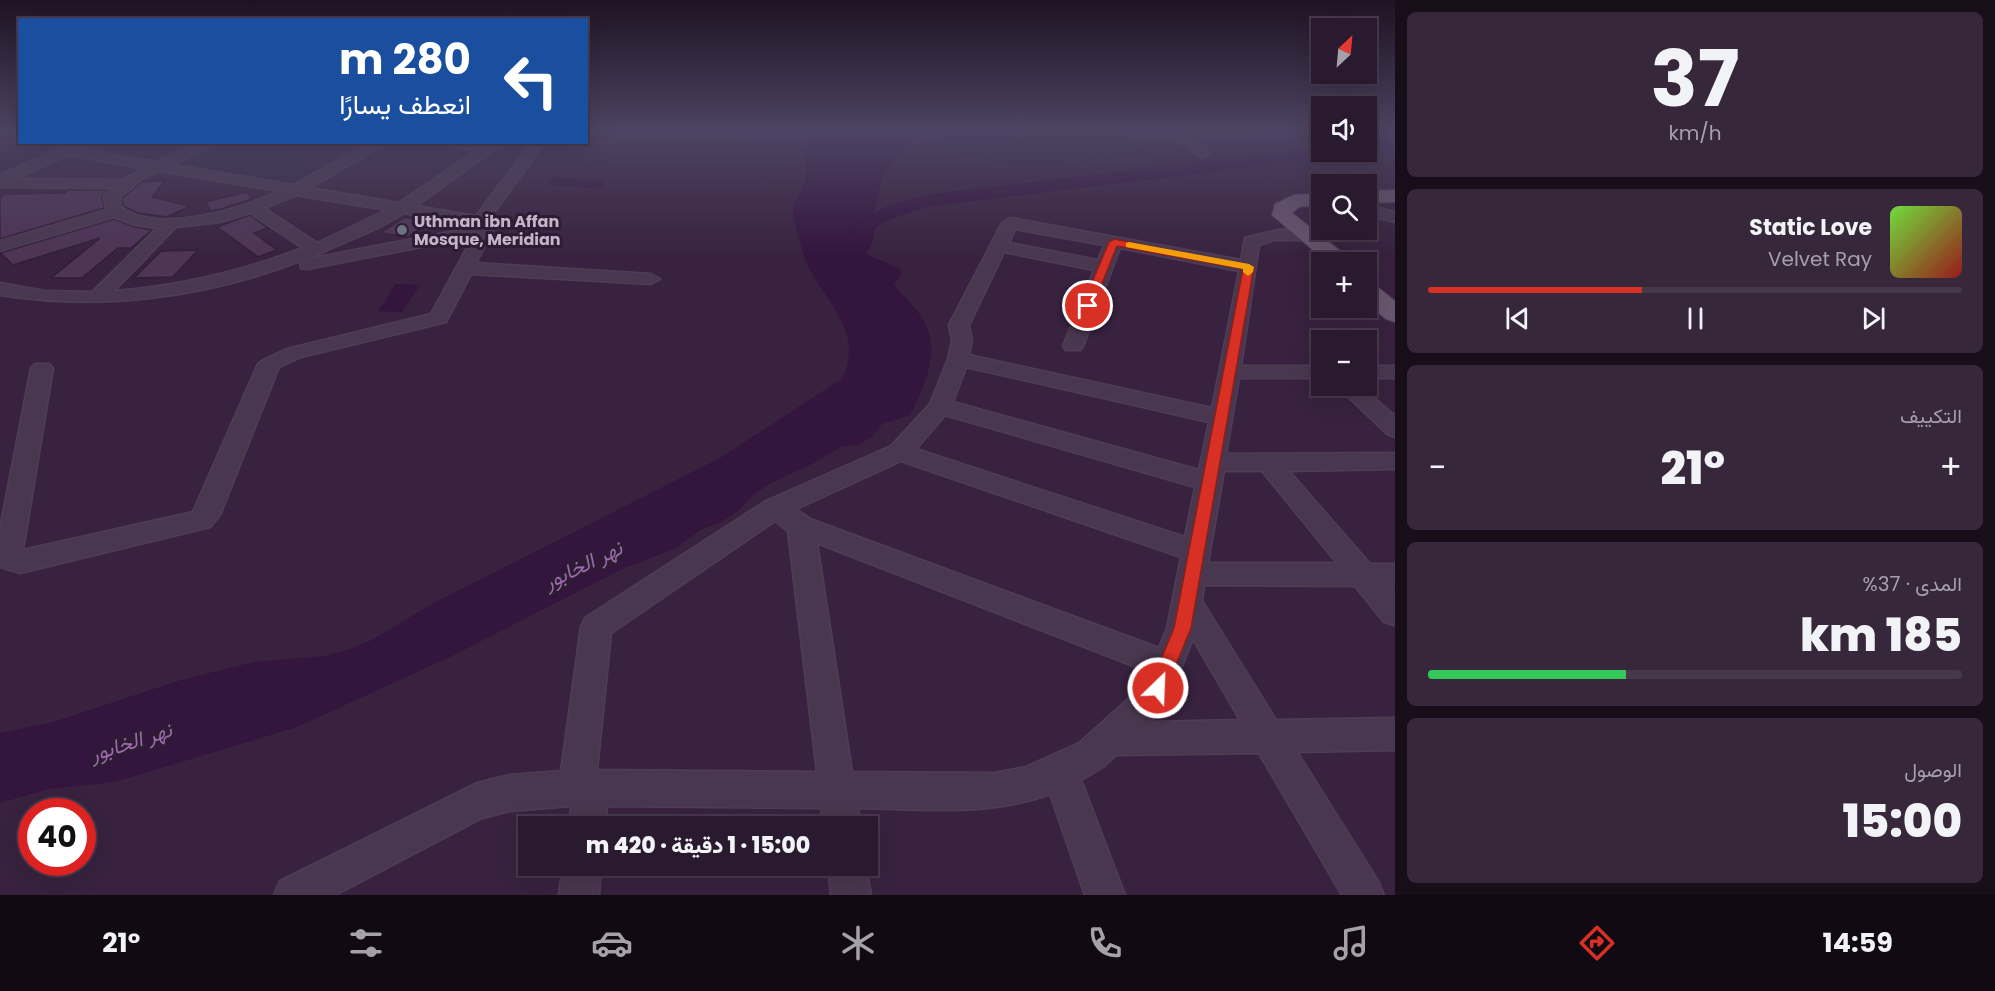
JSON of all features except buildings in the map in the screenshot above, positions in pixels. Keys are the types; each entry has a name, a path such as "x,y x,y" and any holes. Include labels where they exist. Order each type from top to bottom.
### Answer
{"main road":[{"path":"1377,197 1395,196"},
{"path":"1311,200 1294,201 1282,208 1284,219 1327,252"},
{"path":"1377,285 1395,297"},
{"path":"1377,299 1395,314"}],"street":[{"path":"0,182 17,172"},
{"path":"116,212 111,200 124,184 146,172"},
{"path":"190,172 485,226"},
{"path":"0,246 116,212 132,219 171,223 215,219 254,209 327,172"},
{"path":"222,280 270,267 373,224 455,172"},
{"path":"42,368 8,556 11,561 15,562 204,518 266,369 272,363 294,352 439,318 485,226 483,217 517,172"},
{"path":"0,182 124,184"},
{"path":"254,209 315,249"},
{"path":"1377,213 1395,218"},
{"path":"99,296 171,223"},
{"path":"585,816 584,788 596,627 775,508 900,452 940,406 958,359 962,341 959,325 1010,223 1249,267"},
{"path":"0,289 45,296 99,296 161,291 485,226"},
{"path":"301,893 477,801 510,793 584,788 994,791 1026,785 1060,772 1091,755 1112,738 1158,688 1182,628 1249,267 1250,246 1255,239 1272,235 1304,235"},
{"path":"1073,346 1114,242"},
{"path":"1000,246 1103,266"},
{"path":"465,268 651,279"},
{"path":"958,359 1221,417"},
{"path":"1228,372 1311,372"},
{"path":"1377,372 1395,372"},
{"path":"1359,396 1395,429"},
{"path":"940,406 1210,472 1269,462 1395,461"},
{"path":"900,452 1192,576 1395,575"},
{"path":"1269,462 1395,613"},
{"path":"775,508 801,526 1168,665"},
{"path":"801,526 841,816"},
{"path":"1192,576 1268,736 1364,895"},
{"path":"1112,738 1395,734"},
{"path":"1060,772 1105,895"},
{"path":"579,895 581,876"},
{"path":"849,876 852,895"}],"shaded area":[{"path":"200,172 321,172 292,188"}],"water":[{"name":"نهر الخابور","path":"806,172 886,172 882,178 874,213 874,238 866,254 900,269 902,274 894,284 920,315 930,337 931,360 928,372 910,415 882,424 872,437 857,445 841,447 810,465 773,482 754,494 738,511 720,523 702,529 674,549 622,569 452,656 297,727 115,782 48,789 0,803 0,733 53,722 181,680 254,662 324,656 348,650 372,640 432,604 720,458 843,378 849,346 846,332 808,266 793,214 795,200 805,180"},
{"path":"552,177 605,181 601,189 547,185"},
{"path":"396,284 420,285 402,312 378,311"}],"waterway":[{"path":"849,255 853,241 862,229 880,217 931,200 1169,172"}],"slow traffic":[{"path":"1129,245 1249,267 1248,272"}],"place":[{"name":"Uthman ibn Affan Mosque, Meridian","path":"402,230"}],"route":[{"path":"1088,306 1114,242 1249,267 1182,628 1158,688"}]}
